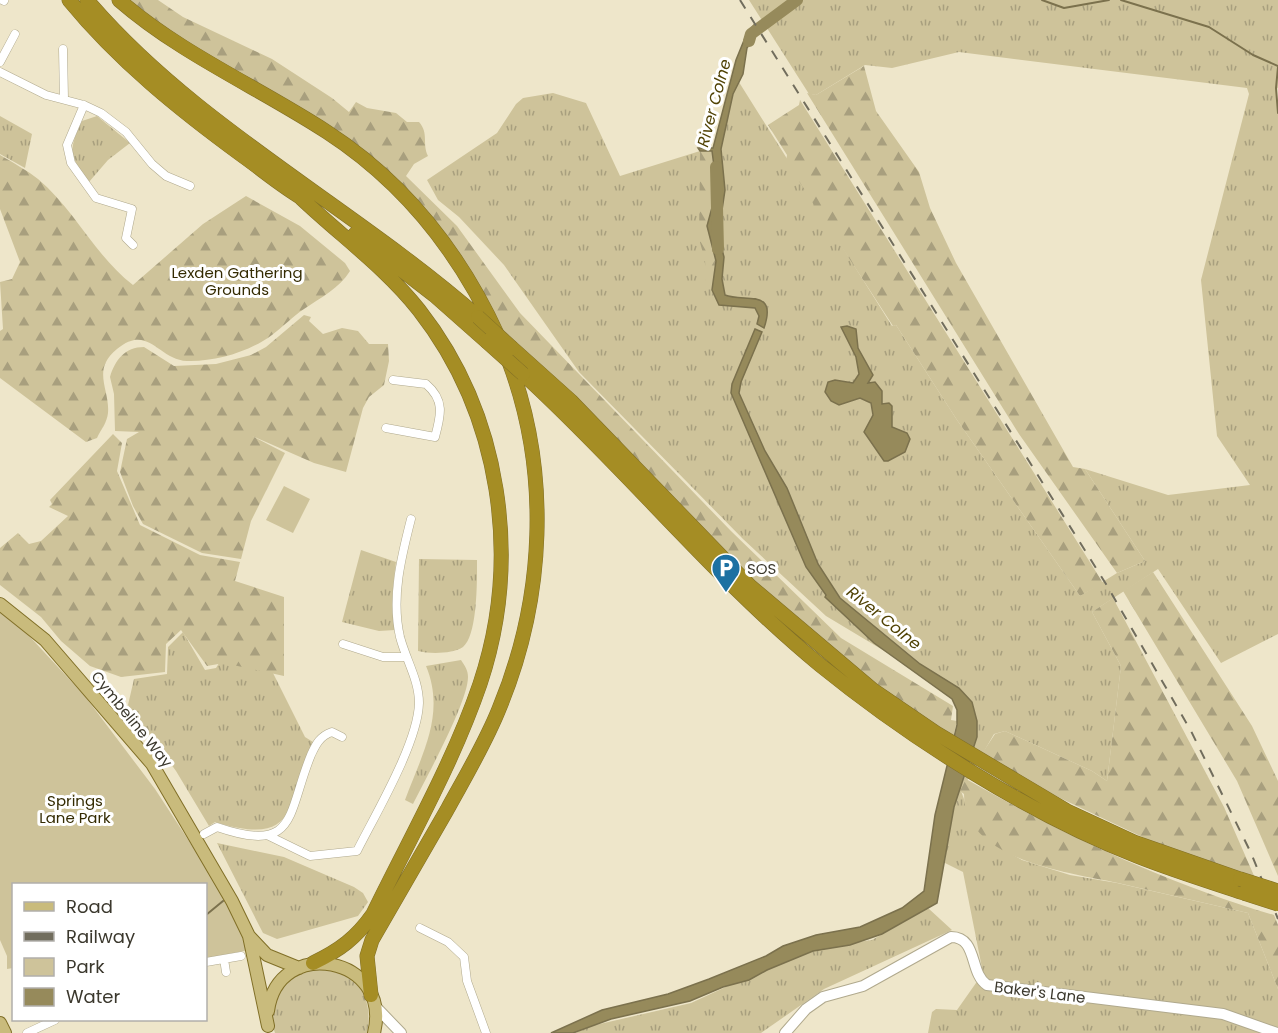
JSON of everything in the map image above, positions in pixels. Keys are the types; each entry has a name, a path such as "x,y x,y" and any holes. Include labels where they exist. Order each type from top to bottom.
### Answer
{"highway":[{"path":"69,0 120,56 159,91 195,122 301,198 394,281 420,310 446,350 469,395 487,445 497,492 502,543 500,594 480,684 454,747 373,914 358,935 341,950 313,963"},
{"path":"87,0 133,49 171,83 387,244 478,317 579,409 750,586 933,738"},
{"path":"119,0 156,29 193,53 327,132 365,159 398,188 446,244 474,287 507,354 525,413 535,463 538,523 533,585 524,638 509,684 482,745 372,940 367,956 373,1000"},
{"path":"301,198 321,209 389,260 486,341 562,409 761,611 820,664 1053,817 1136,856 1278,904"},
{"path":"992,775 1134,842 1278,891"}],"main road":[{"name":"Cymbeline Way","path":"0,604 45,640 152,764 214,870 249,936 267,955 299,968"},
{"name":"Cymbeline Way","path":"249,936 269,1030"},
{"path":"269,1030 268,1006 276,988 287,975 299,968 313,963 325,963 345,968 362,981 373,1000 374,1033"},
{"path":"0,1023 5,1033"}],"street":[{"path":"0,62 15,34"},
{"path":"63,49 64,99"},
{"path":"0,72 36,91 84,105 115,122 166,176 190,186"},
{"path":"84,105 67,145 67,154 77,174 96,198 132,209 126,238 133,245"},
{"path":"386,428 435,436 442,410 441,403 426,384 393,380"},
{"path":"204,834 217,827 249,836 269,836 310,856 357,851 400,764 417,713 417,684 406,657 398,622 397,598 402,553 411,519"},
{"path":"343,644 383,657 406,657"},
{"path":"269,836 284,826 291,815 317,742 332,732 342,737"},
{"path":"420,928 448,942 464,957 467,981 486,1033"},
{"name":"Baker's Lane","path":"784,1033 806,1009 823,997 863,986 951,937 958,937 969,945 980,977 987,985 1223,1014 1277,1033"},
{"path":"207,962 241,956"},
{"path":"224,958 226,972"},
{"path":"373,1000 401,1033"},
{"path":"27,1033 53,1021"}],"green space":[{"path":"121,0 158,0 183,17 272,59 332,98 349,112 356,102 367,108 396,113 407,122 419,122 424,130 428,156 414,164 406,176 457,226 520,313 731,531 841,638 953,706 951,720 957,721 953,738 836,655 738,568 498,328 396,184"},
{"path":"749,0 1278,0 1278,88 1276,89 1278,113 1278,634 1221,663 1158,569 1092,612 1121,666 1107,781 1092,771 1005,731 994,734 961,791 973,823 993,843 1022,860 1070,875 1117,883 1248,913 1278,989 1278,1033 928,1033 932,1012 936,1009 957,1010 983,973 963,872 945,863 949,797 971,703 826,616 743,539 579,372 504,265 459,217 438,200 427,180 497,133 516,104 523,98 553,93 586,103 620,176 700,151 713,150 737,79 892,326 896,325 957,420 1080,596 1117,573 1145,561 1085,469 1168,495 1250,485 1217,436 1201,280 1249,94 1247,88 959,52 892,68 865,65 816,95 809,94"},
{"path":"864,66 876,111 919,172 930,208 956,263 1073,467 1085,469 1145,561 1117,573 1019,434 807,93 816,95"},
{"path":"800,100 1103,583 1080,596 957,420 896,325 893,326 786,161 787,155 768,125 799,105"},
{"path":"0,116 32,134 25,168 0,154"},
{"path":"97,116 130,143 108,160 89,182 74,159 73,146 82,121"},
{"path":"713,150 717,189 707,226 716,261 712,290 706,282 705,260 699,239 700,151"},
{"name":"Lexden Gathering Grounds","path":"0,155 34,176 51,191 107,261 133,285 203,224 246,196 300,226 345,263 350,271 335,288 272,335 231,355 209,360 187,361 168,355 146,341 137,340 128,342 117,349 109,357 103,372 108,404 106,420 97,438 86,442 0,378 0,331 3,329 0,282 12,279 20,262 0,209"},
{"path":"304,315 311,317 309,321 323,334 342,328 358,331 369,344 388,344 389,361 384,385 369,397 363,408 346,472 314,463 252,436 285,453 251,521 241,559 202,553 143,524 133,506 120,472 127,439 139,432 115,431 114,394 110,377 118,360 131,349 144,347 174,366 216,364 251,355 266,347"},
{"path":"113,434 122,443 117,471 140,525 200,555 240,562 235,581 284,597 284,676 224,663 207,666 181,630 166,644 165,672 121,677 90,666 61,641 41,617 0,585 0,548 18,533 29,544 41,541 68,516 49,507 52,504 50,500"},
{"path":"284,486 310,499 293,533 266,520"},
{"path":"361,550 396,562 392,604 395,630 379,631 342,622"},
{"path":"419,559 477,560 477,592 472,631 468,641 459,649 441,653 418,651"},
{"path":"1153,572 1252,726 1278,781 1278,876 1237,781 1123,591"},
{"path":"1113,598 1224,807 1255,878 1155,843 1062,799 981,755 995,734 1005,731 1092,771 1107,781 1121,666 1092,612"},
{"name":"Springs Lane Park","path":"0,611 18,624 84,695 155,789 221,890 249,950 207,958 207,883 12,883 12,968 7,969 7,956 0,940"},
{"path":"183,632 205,670 216,668 230,645 269,665 305,737 313,742 293,801 286,815 277,824 263,829 243,829 215,822 209,826 176,771 128,705 134,679 167,674 168,647"},
{"path":"461,660 468,677 461,704 413,804 405,800 424,750 433,717 432,684 426,666"},
{"path":"966,779 1116,856 1194,888 1274,915 1278,925 1278,989 1248,913 1074,874 1023,860 1000,849 981,835 969,817 964,794 960,791"},
{"path":"217,843 284,857 354,887 363,893 368,902 358,916 277,939 263,933"},
{"path":"928,908 952,930 824,989 761,1033 575,1033 591,1026 691,1003 808,949 872,940"},
{"path":"332,968 351,979 363,993 368,1011 367,1033 275,1033 272,1023 273,1006 286,985 299,972"}],"water":[{"path":"754,25 758,31 747,48 743,74 733,94 721,149 725,190 722,210 716,226 724,257 722,279 725,295 757,299 763,302 767,315 764,328 757,324 759,316 755,308 719,305 712,290 716,261 707,226 717,189 712,151 700,151 698,148 713,148 736,60 747,33"},
{"path":"841,327 856,329 858,348 873,375 868,383 875,382 882,391 882,404 889,403 892,406 892,427 907,433 910,439 905,452 888,461 884,461 864,432 873,415 871,403 860,398 839,405 831,401 825,392 828,382 835,380 853,383 859,374 856,357"},
{"path":"755,329 762,332 741,382 739,393 765,451 787,488 818,564 840,598 920,664 959,688 972,702 977,721 977,737 954,807 937,903 882,934 850,945 813,951 749,980 723,987 690,1001 611,1019 573,1033 551,1033 602,1010 668,994 709,979 766,956 783,946 816,935 860,927 902,908 924,891 935,815 957,725 957,710 952,699 874,643 825,597 826,595 806,567 731,393 732,384"}],"waterway":[{"name":"River Colne","path":"749,41 751,34 797,0"},
{"path":"1042,0 1064,8 1109,0"},
{"path":"1121,0 1209,27 1253,55 1278,66"},
{"path":"1278,67 1276,88 1278,113"},
{"name":"River Colne","path":"716,167 718,249"},
{"path":"207,914 223,901"}],"railway":[{"path":"740,0 1106,584 1191,731 1251,853 1278,919"}],"place":[{"name":"SOS","path":"726,594"}]}
